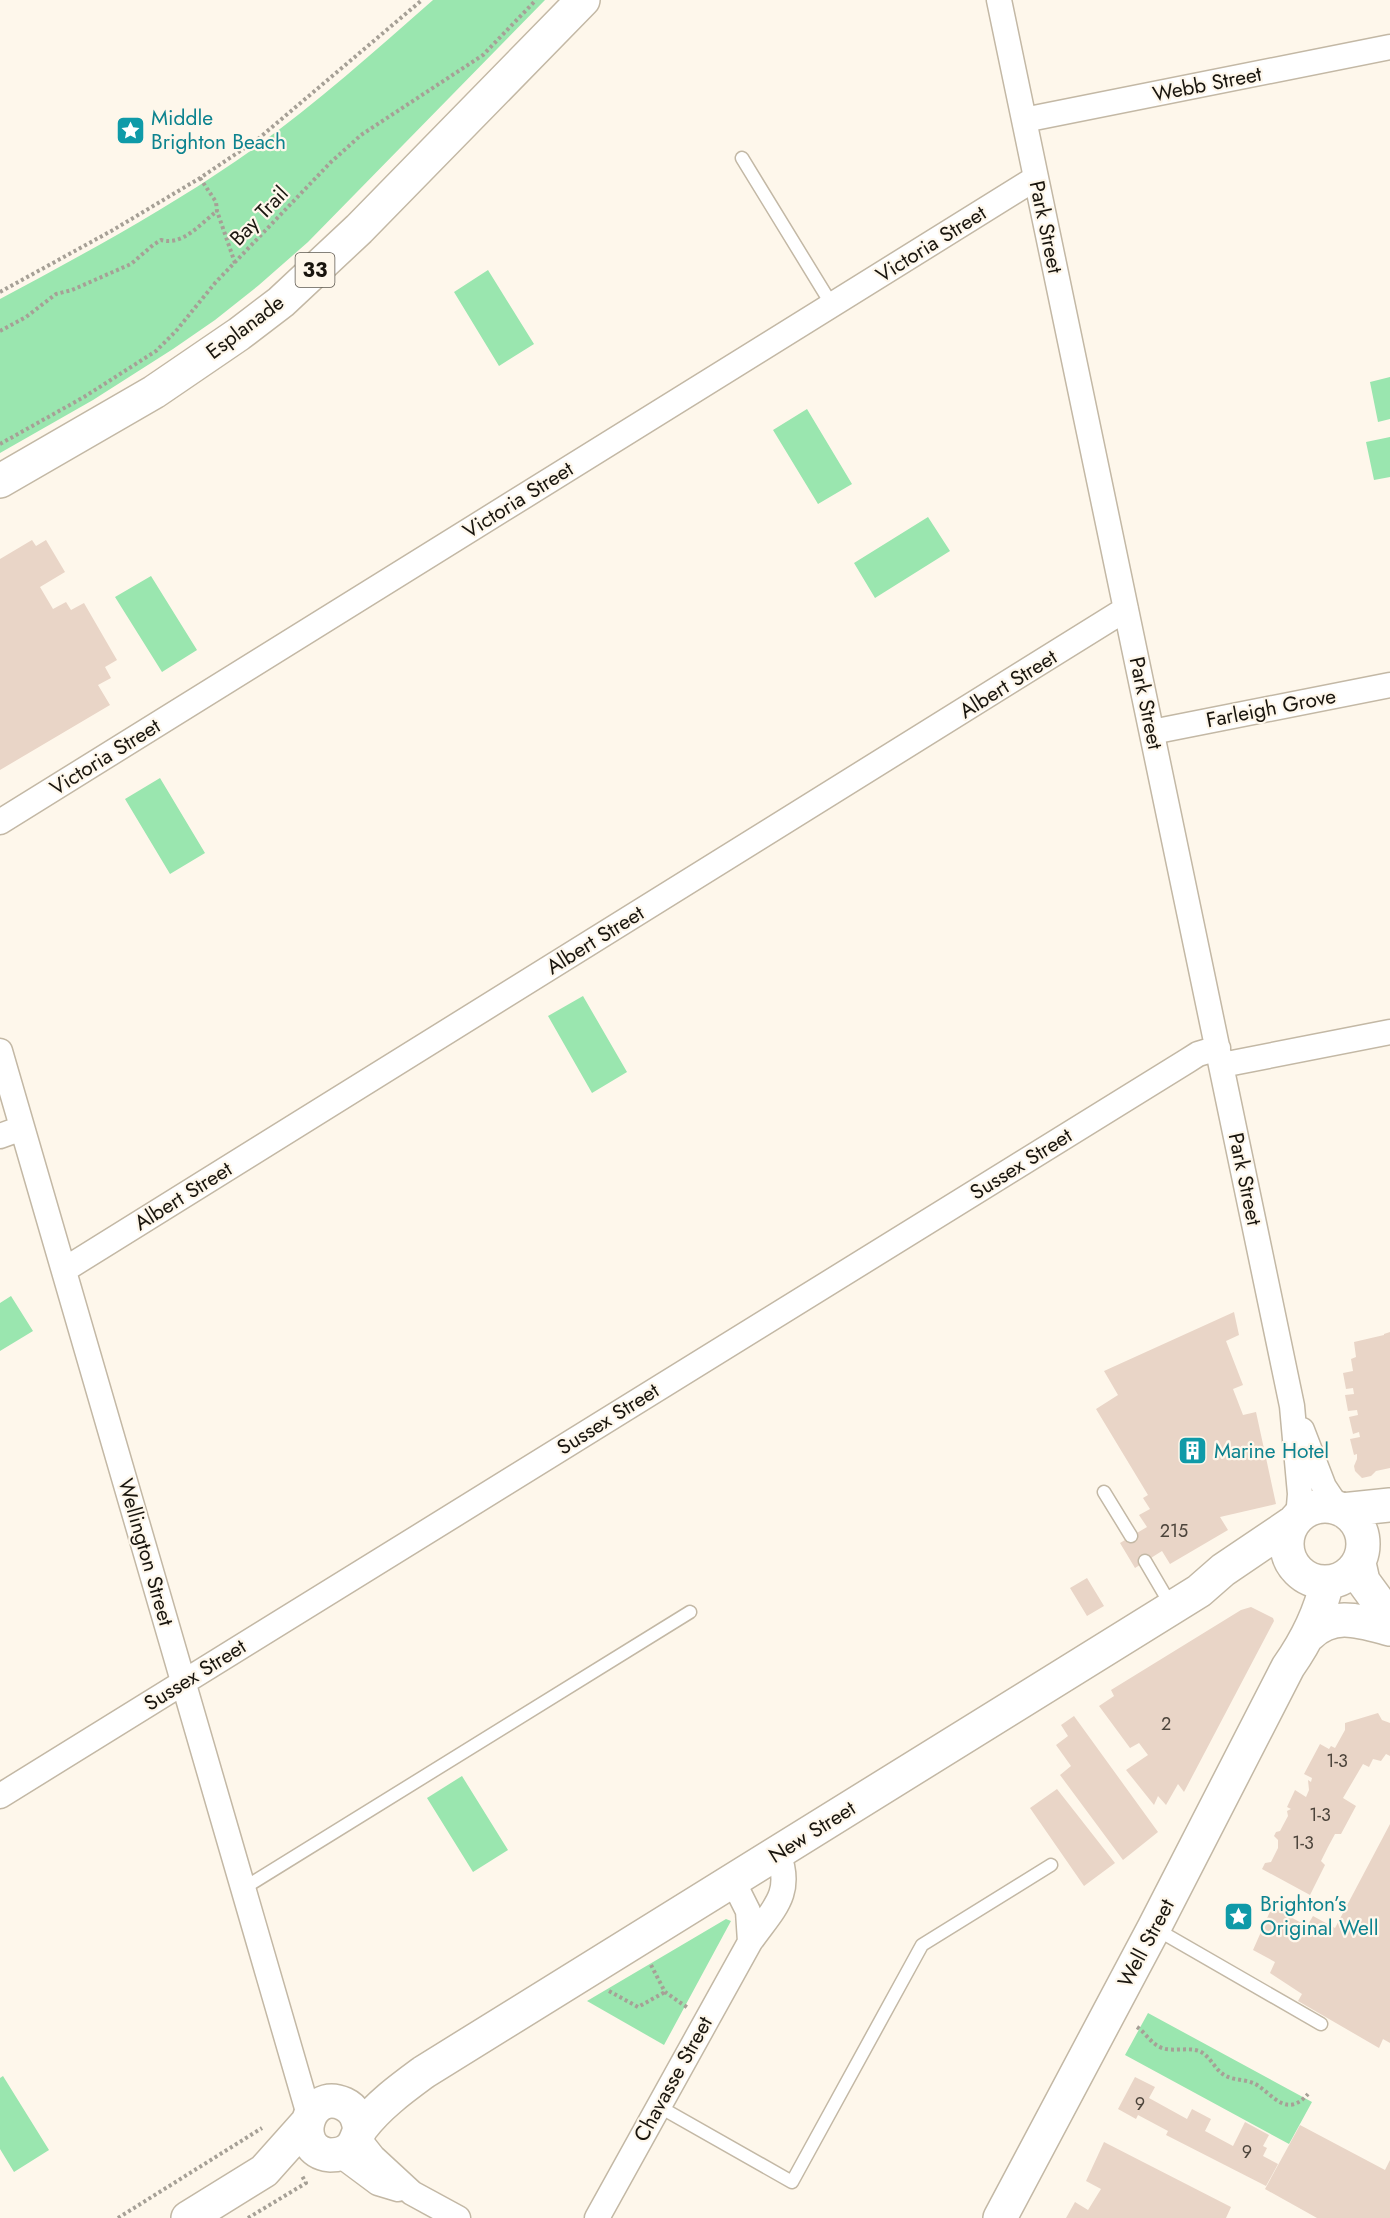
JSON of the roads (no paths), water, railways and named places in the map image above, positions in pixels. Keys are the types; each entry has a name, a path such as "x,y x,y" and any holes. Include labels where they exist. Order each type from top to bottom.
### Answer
{"main road":[{"name":"Esplanade","path":"0,482 154,392 239,334 281,302 360,229 583,0"},
{"path":"1390,1505 1340,1509 1317,1507 1303,1513 1296,1520 1287,1543 1288,1551 1295,1568 1314,1581 1328,1582 1343,1578 1374,1542 1390,1534"},
{"path":"1340,1509 1358,1525 1363,1539 1360,1558 1363,1581 1390,1620"},
{"name":"New Street","path":"188,2218 333,2127 386,2100 424,2072 1186,1599 1223,1570 1296,1520"},
{"name":"New Street","path":"1186,1599 1271,1568 1295,1568"},
{"name":"Well Street","path":"1288,1666 1301,1594 1295,1568"},
{"path":"1328,1582 1337,1593 1354,1605 1390,1620"},
{"name":"Well Street","path":"1000,2218 1154,1928 1288,1666 1309,1635 1328,1582"},
{"path":"1309,1635 1322,1625 1336,1619 1347,1619 1390,1629"}],"street":[{"name":"Park Street","path":"999,0 1292,1406 1300,1494 1296,1520"},
{"name":"Webb Street","path":"1024,120 1390,47"},
{"name":"Victoria Street","path":"0,822 1036,178"},
{"name":"Albert Street","path":"64,1270 1126,609"},
{"name":"Farleigh Grove","path":"1152,732 1390,685"},
{"name":"Sussex Street","path":"0,1796 1198,1054 1220,1057 1390,1032"},
{"name":"Wellington Street","path":"0,1051 11,1132 64,1270 293,2053 301,2093 333,2127"},
{"name":"Park Street","path":"1292,1406 1324,1487 1340,1509"},
{"name":"Chavasse Street","path":"597,2218 750,1942 780,1899 785,1887 784,1868 778,1853"},
{"path":"733,1881 748,1911 750,1942"},
{"path":"333,2127 412,2193 458,2218"}],"lane":[{"path":"742,158 832,305"},
{"path":"1104,1492 1131,1536"},
{"path":"1146,1561 1186,1599"},
{"path":"244,1888 690,1612"},
{"path":"658,2106 792,2182 922,1945 1052,1865"},
{"path":"1154,1928 1321,2024"}],"place":[{"name":"Middle Brighton Beach","path":"130,130"},
{"name":"Marine Hotel","path":"1193,1451"},
{"name":"Brighton’s Original Well","path":"1239,1916"}]}
